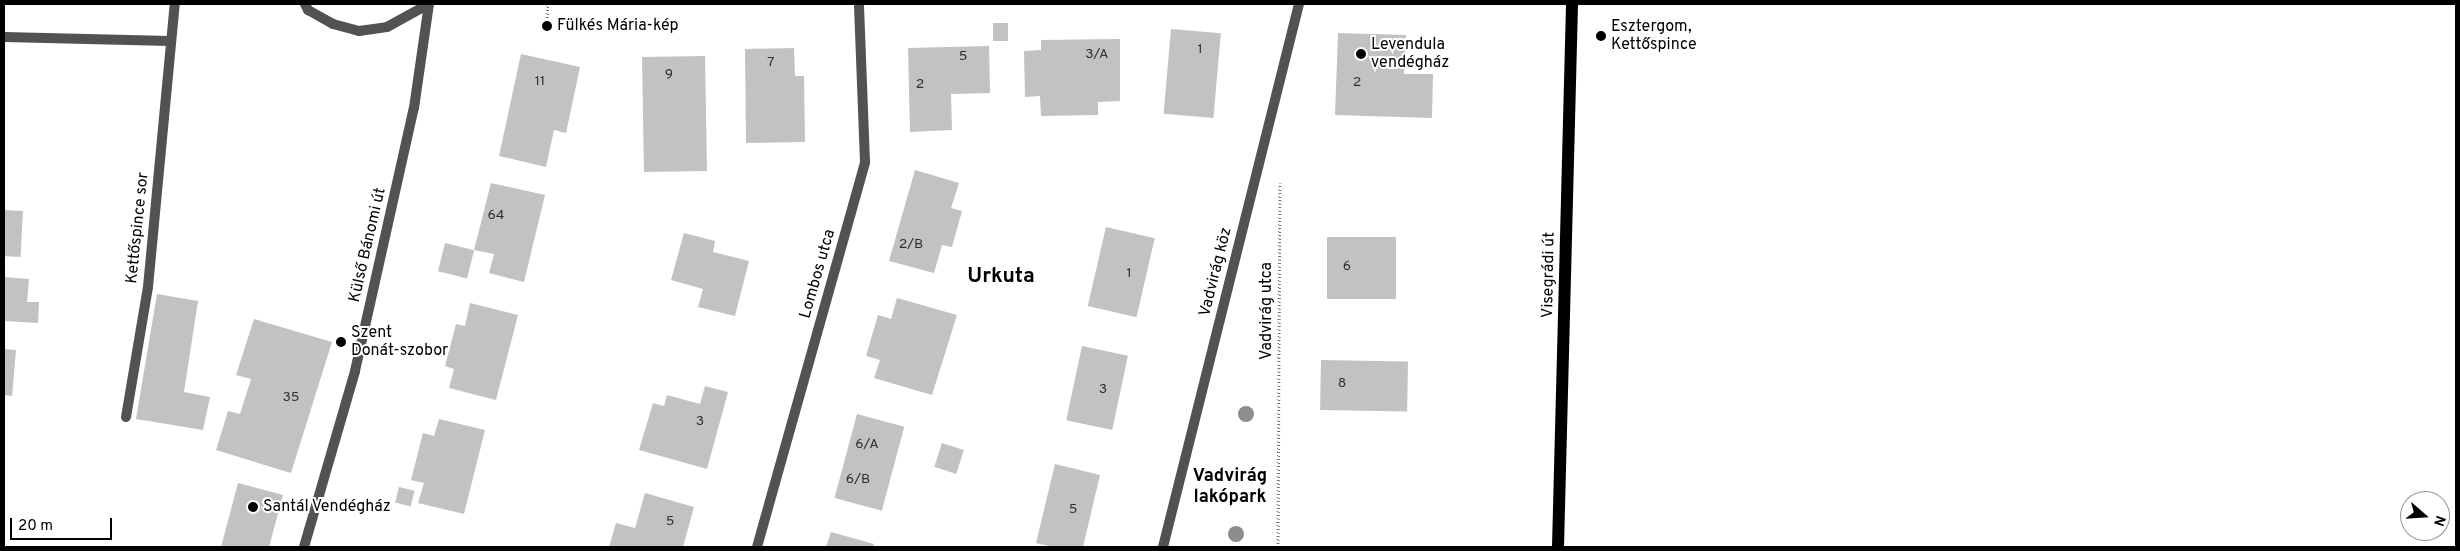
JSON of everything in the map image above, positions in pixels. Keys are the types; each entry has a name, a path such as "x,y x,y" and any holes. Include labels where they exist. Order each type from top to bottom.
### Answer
{"main road":[{"name":"Visegrádi út","path":"1558,547 1572,4"}],"street":[{"name":"Kettőspince sor","path":"126,417 148,287 175,4"},
{"path":"305,4 308,10 333,24 359,31 387,26 429,4 434,4"},
{"name":"Külső Bánomi út","path":"304,547 355,371 414,108 429,4"},
{"name":"Lombos utca","path":"756,547 866,162 859,4"},
{"name":"Vadvirág köz","path":"1163,547 1299,4"},
{"path":"4,37 170,41"}],"path":[{"path":"548,4 548,21"},
{"name":"Vadvirág utca","path":"1278,547 1280,174"}],"building":[{"path":"993,23 1008,23 1008,41 993,41"},
{"path":"1171,29 1221,33 1213,118 1164,114"},
{"path":"1338,33 1406,35 1404,74 1433,74 1432,118 1335,115"},
{"path":"1120,39 1120,101 1098,102 1098,115 1041,116 1040,96 1025,97 1024,51 1041,50 1041,40"},
{"path":"989,46 990,93 951,94 952,130 910,132 908,48"},
{"path":"794,48 795,76 804,76 805,142 746,143 745,49"},
{"path":"521,54 580,67 566,133 554,130 546,167 499,156"},
{"path":"705,56 707,171 644,172 642,57"},
{"path":"915,170 959,183 951,208 962,211 952,247 942,245 934,273 889,261"},
{"path":"491,183 545,195 524,282 489,273 494,254 474,250"},
{"path":"4,210 23,211 21,257 4,256"},
{"path":"1106,227 1155,238 1136,317 1088,306"},
{"path":"684,233 715,241 713,252 749,261 735,316 698,307 703,289 671,280"},
{"path":"1327,237 1396,237 1396,299 1327,299"},
{"path":"445,243 474,250 467,278 438,271"},
{"path":"4,277 29,279 27,302 39,302 38,323 4,321"},
{"path":"157,294 198,301 184,392 210,397 203,430 136,419"},
{"path":"897,298 957,315 932,395 874,378 880,360 866,356 878,315 891,319"},
{"path":"470,303 518,315 496,400 449,388 454,369 445,366 456,324 465,326"},
{"path":"254,319 332,342 291,473 216,450 228,411 240,414 251,379 236,375"},
{"path":"1082,346 1128,356 1112,430 1066,420"},
{"path":"4,349 16,350 12,396 4,395"},
{"path":"1321,360 1408,362 1407,412 1320,410"},
{"path":"705,386 728,392 707,469 639,450 653,403 664,406 667,395 700,404"},
{"path":"857,414 904,427 882,511 834,498"},
{"path":"439,419 485,430 464,514 418,503 424,483 411,480 423,433 434,436"},
{"path":"942,443 964,450 956,474 934,467"},
{"path":"1055,464 1100,475 1083,547 1053,547 1036,543"},
{"path":"238,483 283,495 269,547 221,547"},
{"path":"399,487 415,491 411,506 395,503"},
{"path":"645,493 694,507 683,547 609,547 616,523 635,528"},
{"path":"831,532 874,544 873,547 826,547"}],"place":[{"name":"Fülkés Mária-kép","path":"547,26"},
{"name":"Esztergom, Kettőspince","path":"1601,36"},
{"name":"Levendula vendégház","path":"1361,54"},
{"name":"Szent Donát-szobor","path":"341,342"},
{"name":"Santál Vendégház","path":"253,507"}],"district":[{"name":"Urkuta","path":"1001,277"},
{"name":"Vadvirág lakópark","path":"1230,488"}]}
